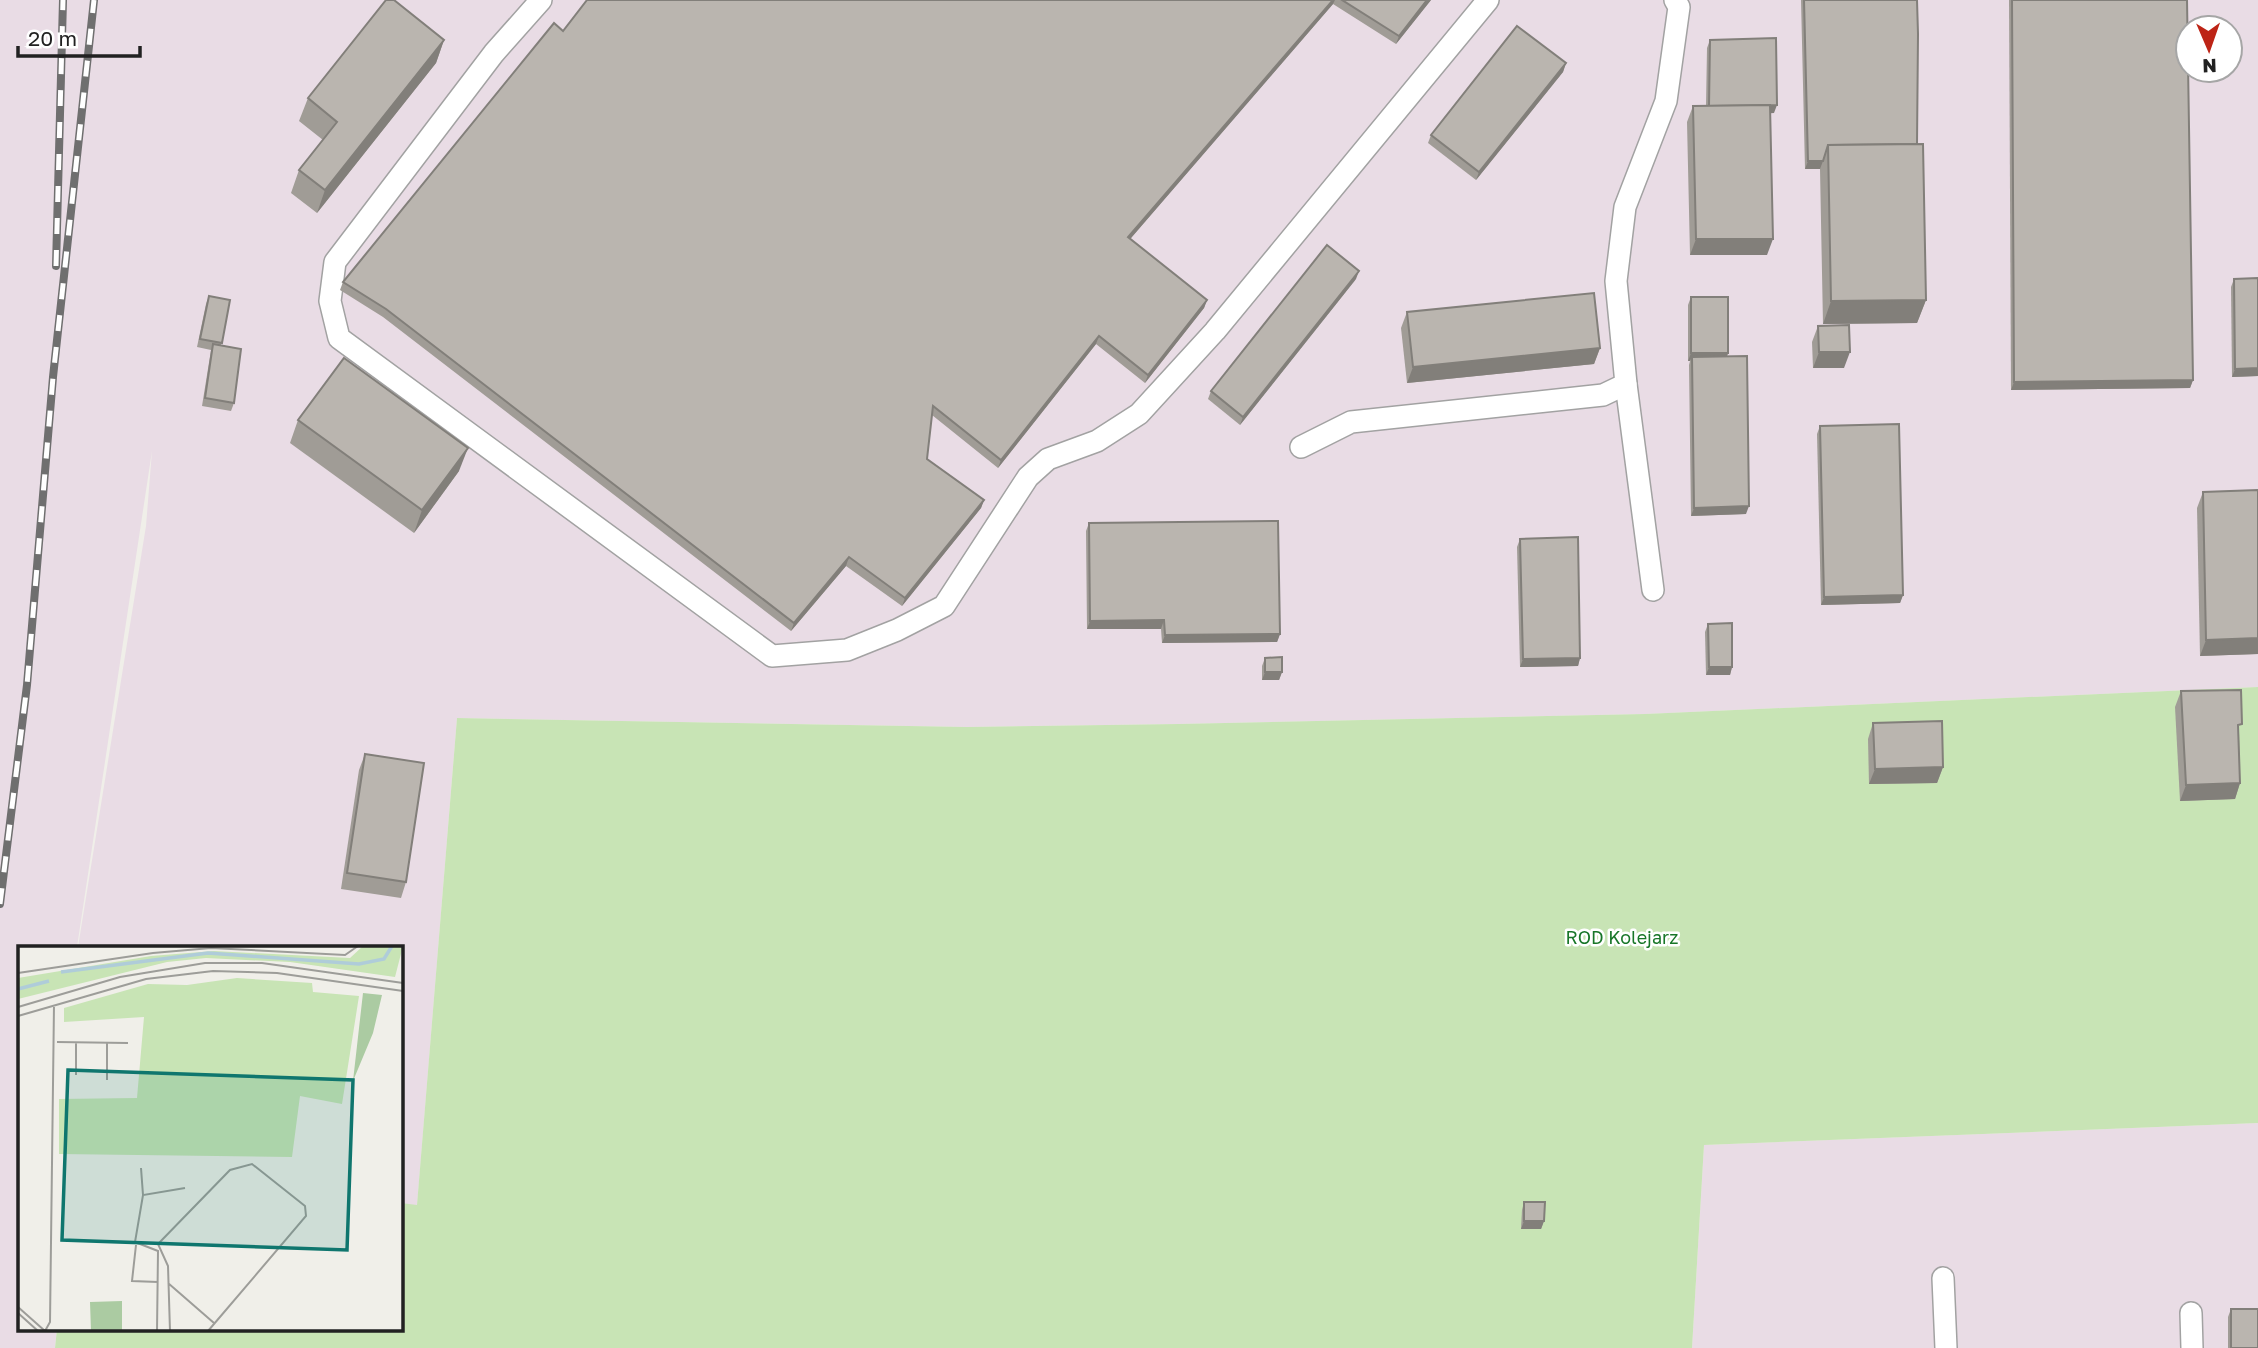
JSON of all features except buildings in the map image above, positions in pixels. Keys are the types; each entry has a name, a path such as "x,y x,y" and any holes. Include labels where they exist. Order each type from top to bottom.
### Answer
{"lane":[{"path":"541,0 494,52 335,262 330,301 339,338 772,656 846,650 897,630 944,606 1028,477 1048,459 1097,441 1139,414 1215,331 1488,0"},
{"path":"1653,590 1626,384 1616,281 1625,207 1666,101 1679,7 1675,0"},
{"path":"1301,447 1351,422 1603,395 1626,384"},
{"path":"1943,1278 1946,1348"},
{"path":"2191,1313 2192,1348"}],"shaded area":[{"path":"0,0 2258,0 2258,687 1645,714 1178,724 967,727 457,718 417,1206 402,1203 402,946 78,946 146,526 152,451 77,946 18,946 18,1330 57,1330 55,1348 0,1348"},
{"path":"2258,1123 2258,1348 1692,1348 1704,1145"}],"green space":[{"name":"ROD Kolejarz","path":"2258,687 2258,1123 1704,1145 1692,1348 55,1348 57,1330 402,1330 402,1203 417,1205 457,718 967,727 1645,714"}],"railway":[{"path":"56,266 63,0"},
{"path":"0,904 27,685 53,377 94,0"}]}
